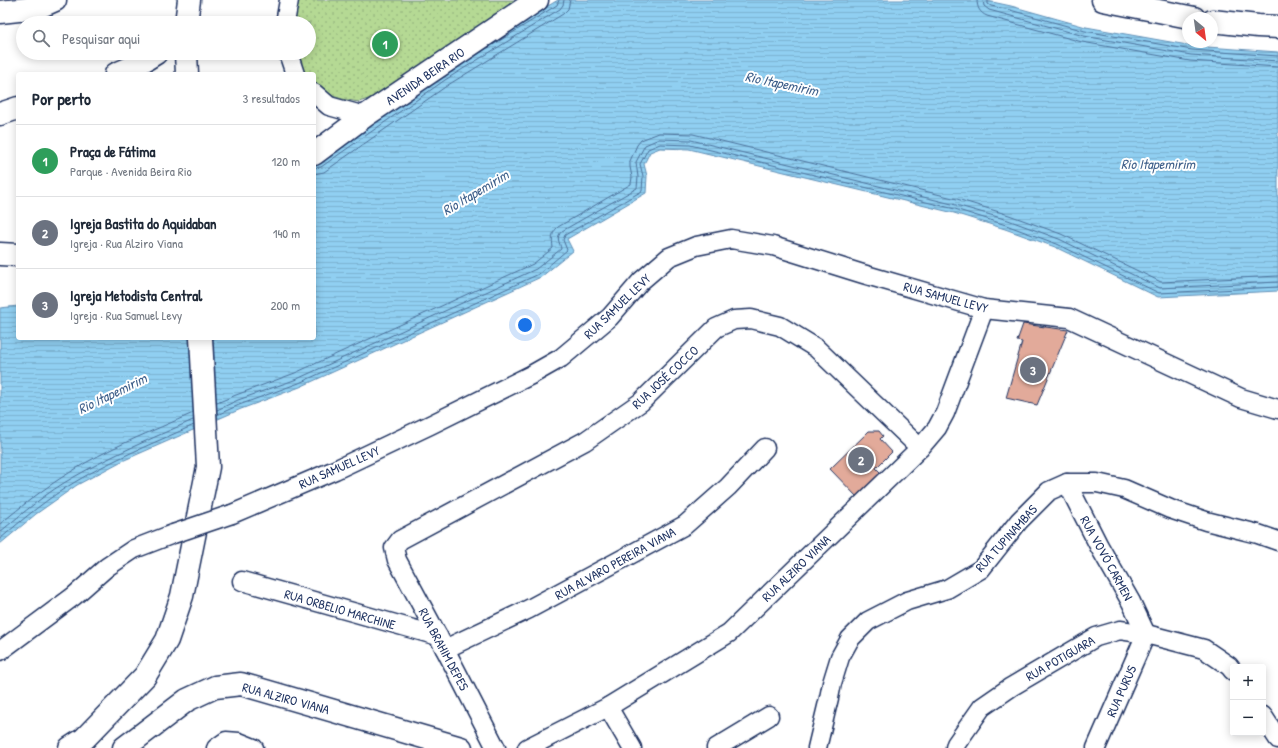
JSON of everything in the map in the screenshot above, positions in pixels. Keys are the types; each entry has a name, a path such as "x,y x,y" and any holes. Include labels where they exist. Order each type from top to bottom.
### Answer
{"main road":[{"path":"0,12 37,8 54,0"},
{"name":"AVENIDA BEIRA RIO","path":"316,153 365,116 537,0"},
{"path":"1104,0 1182,16"},
{"path":"1218,22 1258,26 1278,26"},
{"path":"121,72 145,60"},
{"path":"186,60 187,72"},
{"path":"0,114 16,109"},
{"path":"0,254 16,255"},
{"path":"70,748 84,739 145,676 168,640 182,596 208,467 201,340"},
{"name":"RUA ALZIRO VIANA","path":"124,748 187,700 215,687 241,684 462,748"}],"street":[{"path":"287,16 290,0"},
{"path":"290,60 294,72"},
{"path":"316,95 329,106 365,116"},
{"name":"RUA SAMUEL LEVY","path":"0,651 74,596 107,567 134,549 232,514 335,470 531,375 561,358 610,317 641,281 669,257 696,246 731,239 773,246 984,309 1069,318 1241,398 1278,409"},
{"name":"RUA ALZIRO VIANA","path":"527,748 608,707 729,633 920,448 937,428 946,413 984,309"},
{"name":"RUA JOSÉ COCCO","path":"394,548 400,540 585,441 641,402 716,328 734,320 751,319 780,326 816,348 920,448"},
{"name":"RUA ALVARO PEREIRA VIANA","path":"441,643 529,609 685,525 728,487 765,448"},
{"name":"RUA TUPINAMBAS","path":"817,748 832,683 840,657 850,638 868,621 907,601 947,588 981,569 1019,521 1044,496 1050,491 1067,483 1097,483 1124,489 1170,509 1206,521 1258,534 1278,541"},
{"name":"RUA VOVÓ CARMEN","path":"1067,483 1099,546 1131,602 1146,634"},
{"name":"RUA BRAHIM DEPES","path":"394,548 397,560 496,748"},
{"name":"RUA ORBELIO MARCHINE","path":"242,581 441,643"},
{"name":"RUA POTIGUARA","path":"955,748 956,744 982,707 1011,687 1096,637 1120,630 1146,634 1204,649 1230,667"},
{"name":"RUA PURUS","path":"1096,748 1146,634"},
{"path":"608,707 632,748"},
{"path":"716,748 769,716"},
{"path":"1266,721 1278,739"},
{"path":"216,748 226,741 239,742 254,748"}],"green space":[{"path":"298,0 514,0 478,33 380,95 359,102 326,94 316,85 316,72 304,72 300,66 298,60 316,60 316,16 295,16"}],"water":[{"name":"Rio Itapemirim","path":"558,0 983,0 1011,6 1086,27 1182,44 1182,48 1218,48 1278,52 1278,291 1158,297 1055,247 954,213 689,149 660,148 650,152 644,164 647,176 646,193 567,239 573,251 541,277 300,387 241,409 120,462 77,485 36,514 0,544 0,308 16,306 16,340 316,340 316,159"}],"building":[{"path":"1023,324 1068,330 1037,405 1006,398 1022,342 1017,341"},
{"path":"869,431 879,431 883,436 880,439 892,452 876,468 882,474 858,498 830,469"}],"place":[{"name":"Praça de Fátima","path":"385,44"},
{"name":"Igreja Metodista Central","path":"1033,370"},
{"name":"Igreja Bastita do Aquidaban","path":"861,460"}]}
